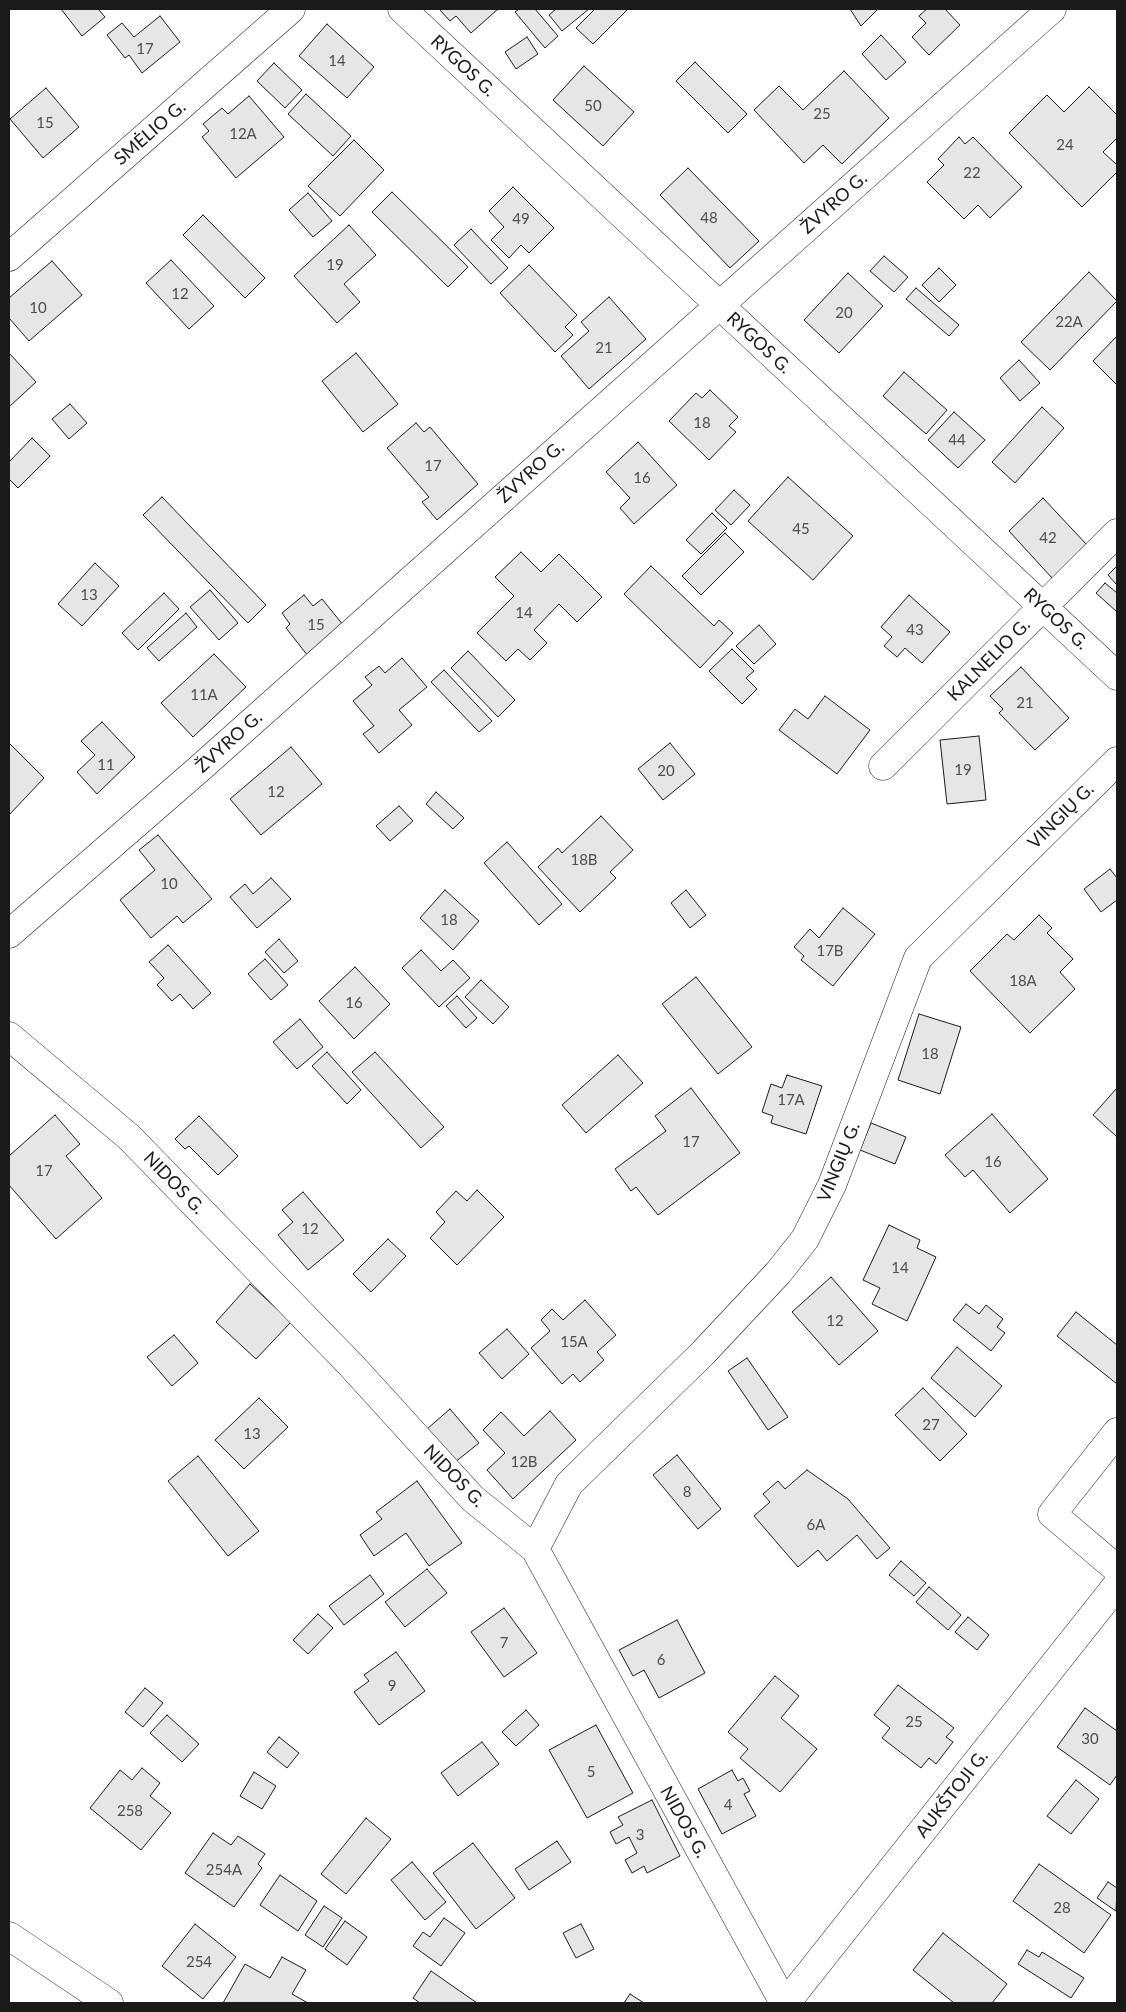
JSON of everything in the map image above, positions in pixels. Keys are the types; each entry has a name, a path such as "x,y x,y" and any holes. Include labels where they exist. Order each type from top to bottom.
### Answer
{"main road":[{"name":"SMĖLIO G.","path":"9,257 291,9"},
{"name":"RYGOS G.","path":"402,9 1117,676"},
{"name":"ŽVYRO G.","path":"9,934 199,769 1052,9"},
{"name":"KALNELIO G.","path":"883,766 1117,533"},
{"name":"VINGIŲ G.","path":"535,1549 569,1484 703,1353 778,1273 805,1239 832,1185 918,958 1117,761"},
{"name":"NIDOS G.","path":"9,1036 129,1137 351,1365 472,1498 535,1549 785,2003"},
{"path":"1117,1432 1052,1514 1117,1569"},
{"name":"AUKŠTOJI G.","path":"785,2003 1117,1585"},
{"path":"9,1936 109,2003"}],"building":[{"path":"61,9 98,9 105,17 82,36"},
{"path":"439,9 498,9 471,33 456,16 450,21"},
{"path":"519,9 535,9 558,36 545,48 515,12"},
{"path":"556,9 589,9 562,31 549,15"},
{"path":"595,9 628,9 593,44 576,28"},
{"path":"850,9 878,9 861,26"},
{"path":"927,9 945,9 960,25 929,55 912,37 926,23 919,16"},
{"path":"160,16 180,42 142,73 129,55 125,58 107,35 122,23 134,37"},
{"path":"327,24 374,67 347,98 299,56"},
{"path":"881,35 906,62 886,80 862,54"},
{"path":"527,37 538,54 516,69 505,52"},
{"path":"695,62 747,114 728,133 676,81"},
{"path":"274,63 302,90 285,108 257,81"},
{"path":"584,66 634,112 603,146 553,100"},
{"path":"844,71 889,118 842,164 823,145 804,163 754,110 779,86 803,110"},
{"path":"1089,87 1117,115 1117,138 1103,152 1117,165 1117,172 1082,207 1009,133 1047,95 1064,112"},
{"path":"46,88 79,127 43,158 10,119"},
{"path":"306,94 351,136 333,156 288,114"},
{"path":"249,96 284,137 236,178 202,137 209,131 203,124 222,108 228,114"},
{"path":"959,137 965,144 973,137 1022,187 990,218 978,205 964,219 927,182 944,165 938,159"},
{"path":"354,140 384,170 340,216 308,186"},
{"path":"688,168 759,241 730,268 660,195"},
{"path":"513,187 554,228 529,253 521,245 509,258 491,240 504,227 489,211"},
{"path":"392,192 468,267 448,287 372,212"},
{"path":"308,193 332,221 313,237 289,210"},
{"path":"203,215 265,278 245,298 183,235"},
{"path":"349,225 376,255 344,284 360,302 337,323 294,276"},
{"path":"471,229 508,268 491,284 454,245"},
{"path":"884,256 908,277 894,292 870,271"},
{"path":"171,260 214,306 189,329 146,283"},
{"path":"52,261 82,295 29,341 9,318 9,298"},
{"path":"529,265 577,315 565,327 573,335 555,352 500,293"},
{"path":"939,268 956,285 939,302 922,285"},
{"path":"1089,272 1117,301 1050,370 1021,342"},
{"path":"848,273 883,306 839,353 804,320"},
{"path":"916,288 959,325 949,336 906,299"},
{"path":"609,297 646,339 589,389 561,356 589,331 581,322"},
{"path":"1117,336 1117,385 1093,361"},
{"path":"9,353 36,382 9,407"},
{"path":"356,353 398,404 363,432 322,381"},
{"path":"1019,360 1040,383 1020,401 1000,378"},
{"path":"904,372 947,410 926,434 883,396"},
{"path":"710,390 738,417 729,426 736,432 709,460 669,421 696,393 702,398"},
{"path":"70,404 87,423 69,439 52,419"},
{"path":"1042,407 1064,428 1015,483 992,462"},
{"path":"954,412 985,440 958,468 928,440"},
{"path":"416,423 424,432 430,427 478,484 437,520 422,502 429,497 387,448"},
{"path":"32,438 50,456 18,488 9,479 9,462"},
{"path":"638,442 677,485 634,524 620,508 630,498 606,472"},
{"path":"788,477 853,536 813,580 748,521"},
{"path":"734,490 750,505 731,525 715,510"},
{"path":"162,497 266,605 248,623 143,515"},
{"path":"1043,498 1087,545 1052,578 1009,531"},
{"path":"712,513 727,528 701,554 686,540"},
{"path":"725,533 744,552 701,595 682,576"},
{"path":"521,552 541,572 559,554 602,597 577,622 559,604 534,630 547,643 530,660 518,649 506,661 477,633 514,596 495,577"},
{"path":"95,563 119,586 82,626 58,604"},
{"path":"651,566 714,626 719,620 733,633 700,668 624,594"},
{"path":"1117,566 1117,585 1108,575"},
{"path":"1105,583 1117,593 1117,612 1096,593"},
{"path":"210,590 238,623 219,640 190,607"},
{"path":"164,593 179,609 138,650 122,633"},
{"path":"304,595 313,606 322,599 344,626 308,656 286,628 290,624 282,613"},
{"path":"909,595 950,632 922,663 905,648 897,657 884,646 892,637 881,627"},
{"path":"186,613 197,627 159,661 147,648"},
{"path":"759,625 776,644 754,664 736,646"},
{"path":"732,649 754,671 746,678 757,689 742,704 709,671"},
{"path":"468,651 515,700 498,717 451,668"},
{"path":"214,654 246,687 193,737 161,703"},
{"path":"402,658 427,687 399,710 412,725 379,753 363,734 374,726 353,701 372,685 365,677 379,666 385,673"},
{"path":"1021,667 1069,718 1035,750 999,713 1003,709 990,696"},
{"path":"444,670 492,721 479,732 431,682"},
{"path":"825,696 870,730 837,774 779,730 795,709 808,719"},
{"path":"102,722 135,757 97,794 77,772 95,755 81,741"},
{"path":"979,736 986,800 947,804 940,740"},
{"path":"9,743 44,778 9,815"},
{"path":"670,743 695,774 663,800 638,769"},
{"path":"291,747 322,784 261,835 230,799"},
{"path":"436,792 464,818 453,829 426,804"},
{"path":"399,806 413,821 390,841 376,826"},
{"path":"601,816 633,850 610,872 616,878 580,912 538,867 558,848 562,853"},
{"path":"158,835 212,899 183,923 177,916 151,938 120,900 155,870 139,850"},
{"path":"507,842 562,904 539,925 484,863"},
{"path":"1110,869 1117,878 1117,900 1101,912 1084,889"},
{"path":"271,878 291,899 257,928 230,897 245,884 253,894"},
{"path":"445,890 479,921 453,950 420,918"},
{"path":"686,890 706,915 690,928 671,903"},
{"path":"843,908 875,934 833,986 801,960 804,956 794,947 810,929 819,938"},
{"path":"1039,915 1052,928 1047,933 1073,959 1060,972 1075,989 1030,1033 970,971 1007,934 1014,940"},
{"path":"279,939 298,961 284,973 265,952"},
{"path":"168,945 211,993 193,1009 180,994 172,1001 157,985 164,978 149,962"},
{"path":"421,950 441,971 453,960 470,978 439,1007 402,968"},
{"path":"265,959 288,985 271,1000 248,974"},
{"path":"355,967 390,1004 354,1039 319,1001"},
{"path":"696,977 752,1047 718,1074 662,1004"},
{"path":"481,980 509,1007 493,1024 465,997"},
{"path":"457,996 477,1018 466,1028 446,1006"},
{"path":"919,1014 961,1027 940,1094 898,1080"},
{"path":"300,1019 323,1047 297,1069 273,1042"},
{"path":"327,1052 361,1090 347,1104 312,1066"},
{"path":"375,1052 444,1127 421,1148 352,1072"},
{"path":"618,1055 643,1083 586,1133 562,1105"},
{"path":"787,1075 822,1086 806,1134 771,1123 773,1116 762,1112 771,1084 782,1088"},
{"path":"691,1088 740,1153 658,1215 636,1187 631,1191 615,1169 666,1131 655,1116"},
{"path":"1117,1088 1117,1137 1093,1115"},
{"path":"992,1114 1048,1179 1010,1213 973,1170 965,1177 945,1155"},
{"path":"55,1115 80,1144 66,1156 102,1198 56,1239 9,1185 9,1156"},
{"path":"199,1116 238,1156 218,1175 189,1146 185,1149 175,1139"},
{"path":"871,1123 906,1137 895,1164 860,1150"},
{"path":"477,1190 504,1217 457,1265 430,1238 445,1222 436,1212 456,1191 467,1201"},
{"path":"303,1192 344,1240 308,1270 278,1235 293,1222 282,1210"},
{"path":"889,1225 920,1240 917,1248 936,1257 907,1321 872,1304 880,1288 863,1280"},
{"path":"388,1239 406,1256 371,1292 353,1274"},
{"path":"831,1277 878,1331 839,1365 792,1312"},
{"path":"250,1284 291,1322 256,1359 216,1322"},
{"path":"585,1300 616,1335 597,1352 604,1360 580,1382 573,1374 562,1384 531,1348 550,1331 541,1320 552,1309 563,1320"},
{"path":"966,1304 979,1314 986,1305 1003,1319 997,1327 1005,1333 991,1351 953,1320"},
{"path":"1076,1312 1117,1345 1117,1384 1057,1336"},
{"path":"507,1329 529,1354 502,1379 479,1353"},
{"path":"174,1335 198,1363 172,1386 147,1357"},
{"path":"957,1347 1002,1386 975,1417 931,1378"},
{"path":"747,1358 788,1417 768,1430 728,1371"},
{"path":"923,1388 967,1434 940,1461 895,1415"},
{"path":"259,1398 288,1427 244,1469 215,1440"},
{"path":"450,1409 479,1443 454,1463 427,1429"},
{"path":"550,1411 576,1440 513,1499 487,1470 505,1453 483,1430 501,1412 524,1436"},
{"path":"677,1455 721,1509 698,1529 653,1475"},
{"path":"198,1456 259,1531 228,1556 168,1481"},
{"path":"807,1470 848,1499 890,1548 877,1559 857,1535 827,1561 818,1550 798,1567 754,1516 770,1502 763,1494 778,1481 785,1489"},
{"path":"417,1481 462,1543 429,1566 406,1533 374,1556 360,1535 382,1519 376,1512"},
{"path":"901,1561 926,1583 914,1596 889,1575"},
{"path":"427,1569 447,1593 405,1627 385,1602"},
{"path":"370,1575 384,1594 344,1625 329,1606"},
{"path":"929,1587 961,1615 948,1630 916,1602"},
{"path":"504,1608 537,1653 504,1677 471,1632"},
{"path":"318,1614 333,1628 308,1654 293,1640"},
{"path":"968,1617 989,1635 977,1650 955,1632"},
{"path":"677,1620 705,1673 659,1698 644,1670 633,1676 619,1650"},
{"path":"396,1652 425,1691 379,1725 354,1692 369,1681 364,1675"},
{"path":"775,1676 799,1696 781,1718 817,1749 780,1792 740,1758 748,1749 728,1732"},
{"path":"898,1685 954,1728 946,1737 953,1742 936,1764 929,1758 921,1768 882,1738 890,1728 874,1715"},
{"path":"145,1688 163,1703 143,1727 125,1712"},
{"path":"1085,1708 1117,1731 1117,1775 1110,1785 1057,1747"},
{"path":"526,1710 539,1725 516,1746 502,1732"},
{"path":"167,1715 199,1744 182,1762 150,1733"},
{"path":"596,1725 633,1793 587,1818 549,1750"},
{"path":"279,1737 299,1753 287,1768 267,1752"},
{"path":"482,1742 499,1764 458,1796 441,1773"},
{"path":"142,1768 160,1783 150,1796 171,1813 141,1850 90,1808 120,1770 132,1780"},
{"path":"732,1770 738,1781 743,1778 750,1791 744,1794 756,1816 722,1834 698,1789"},
{"path":"254,1772 276,1786 262,1809 240,1796"},
{"path":"1076,1780 1099,1799 1071,1834 1047,1816"},
{"path":"652,1800 680,1856 647,1873 644,1866 632,1873 625,1860 637,1853 629,1837 616,1844 610,1832 623,1825 618,1817"},
{"path":"366,1818 391,1839 346,1894 321,1874"},
{"path":"213,1833 231,1845 238,1836 265,1854 258,1864 262,1868 234,1907 185,1873"},
{"path":"557,1841 571,1862 529,1890 515,1869"},
{"path":"473,1843 515,1898 476,1929 433,1873"},
{"path":"412,1862 446,1902 425,1920 391,1880"},
{"path":"1039,1864 1111,1915 1084,1953 1013,1901"},
{"path":"280,1875 317,1901 298,1931 260,1905"},
{"path":"1108,1882 1117,1888 1116,1911 1097,1898"},
{"path":"324,1906 342,1918 323,1947 305,1935"},
{"path":"444,1918 465,1933 441,1966 413,1946 423,1932 430,1937"},
{"path":"345,1921 367,1937 347,1965 325,1949"},
{"path":"195,1924 236,1957 203,1999 162,1966"},
{"path":"581,1924 594,1949 576,1958 563,1933"},
{"path":"943,1933 1007,1984 992,2003 954,2003 913,1970"},
{"path":"1027,1950 1039,1957 1042,1952 1084,1978 1071,1998 1018,1964"},
{"path":"282,1957 306,1970 292,1994 308,2003 223,2003 245,1964 270,1978"},
{"path":"431,1971 477,2003 420,2003 413,1998"},
{"path":"630,1994 644,2003 624,2003"}]}
